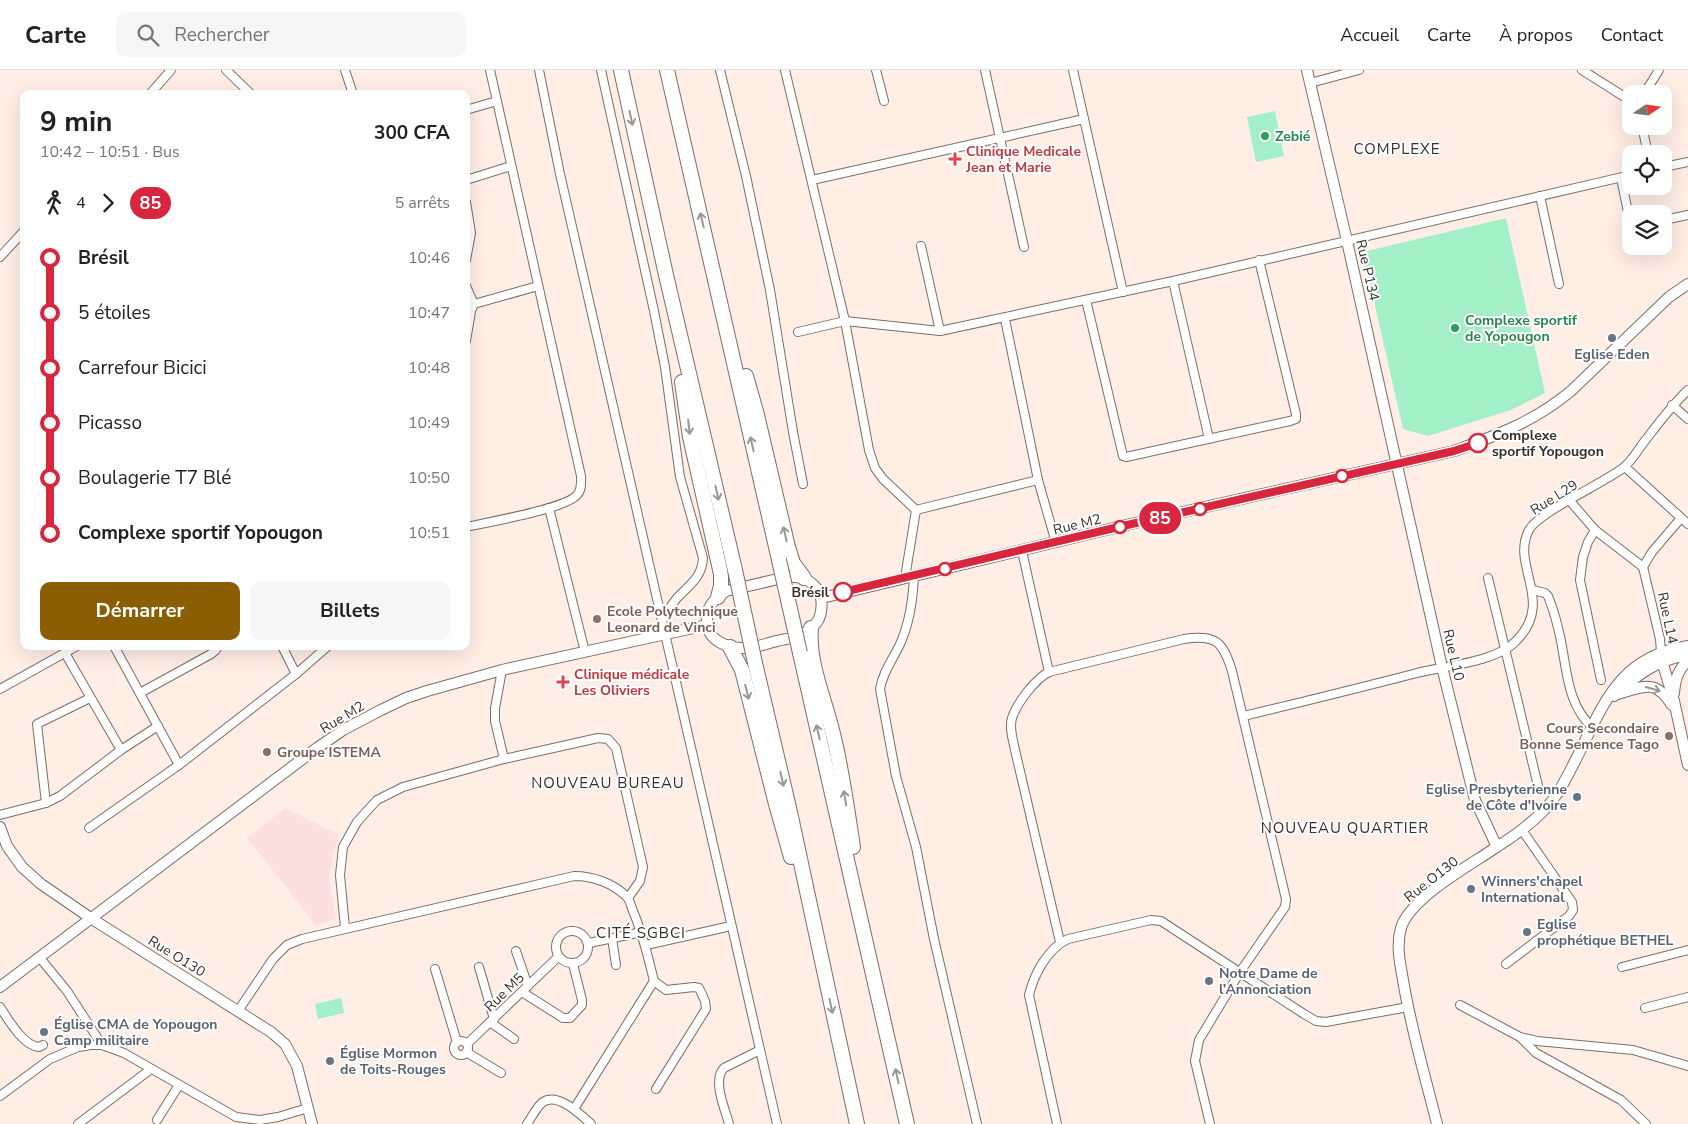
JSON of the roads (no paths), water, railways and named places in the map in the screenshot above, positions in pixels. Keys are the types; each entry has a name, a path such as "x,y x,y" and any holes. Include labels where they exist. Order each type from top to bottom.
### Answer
{"highway":[{"path":"621,70 666,275 790,812 857,1123"},
{"path":"667,70 869,949 907,1124"},
{"path":"712,268 757,415 792,563 804,578"},
{"path":"666,275 690,437 720,574 721,586 718,597"},
{"path":"811,628 810,645 841,771 869,949"},
{"path":"730,647 742,670 776,804 821,958"}],"street":[{"path":"154,90 171,70"},
{"path":"226,70 247,90"},
{"path":"346,70 352,90"},
{"path":"470,526 549,508 577,495 581,487 581,476 490,70"},
{"path":"539,70 556,156 777,1124"},
{"path":"602,70 658,330 680,477 703,558 703,567 697,578 676,598 662,622"},
{"path":"720,70 746,176 770,290 789,412 803,484"},
{"path":"785,70 845,321 869,450 875,468 882,479 916,510"},
{"path":"876,70 884,101"},
{"path":"985,70 1024,247"},
{"path":"1073,70 1123,292"},
{"name":"Rue P134","path":"1307,70 1397,464"},
{"path":"1310,83 1359,70"},
{"path":"1582,70 1622,94"},
{"path":"1650,85 1659,70"},
{"path":"470,109 496,101"},
{"path":"812,180 1084,119"},
{"path":"1672,165 1688,162"},
{"path":"470,179 511,166"},
{"path":"798,332 845,321 940,331 1005,319 1621,178 1627,205"},
{"path":"1540,196 1559,284"},
{"path":"1672,218 1688,215"},
{"path":"0,257 20,235"},
{"path":"921,246 940,331"},
{"path":"1086,300 1122,456 1126,457 1296,419 1259,260"},
{"path":"1173,281 1209,439"},
{"name":"Rue M2","path":"822,598 1454,451 1502,434 1536,416 1571,391 1669,297 1688,284"},
{"path":"474,304 538,286"},
{"path":"470,295 474,304 470,317"},
{"path":"1005,319 1038,480 1056,543"},
{"name":"Rue L29","path":"1244,716 1442,667 1481,660 1506,650 1516,642 1530,622 1534,600 1524,548 1528,531 1534,523 1546,514 1625,467 1672,406 1688,390"},
{"path":"1672,406 1688,419"},
{"name":"Rue L10","path":"1397,464 1442,667 1475,800 1497,847"},
{"path":"1625,467 1688,524"},
{"path":"916,510 1038,480"},
{"path":"1570,501 1595,530 1643,567 1652,552 1681,518"},
{"path":"549,508 585,652"},
{"path":"916,510 910,577 912,602 901,641 882,678 880,689 896,776 916,847 934,939 977,1124"},
{"path":"1595,530 1588,542 1583,557 1580,580 1601,680"},
{"path":"1022,551 1049,672"},
{"name":"Rue L14","path":"1643,567 1660,639 1661,656 1686,744 1688,765"},
{"path":"796,576 804,578 812,584 822,598 821,612 817,622 801,635 748,648 730,647 717,641 710,634 707,625 709,606 726,591 787,577 796,576"},
{"path":"1488,578 1539,790"},
{"path":"1533,590 1545,593 1548,596 1574,702 1583,719 1593,728"},
{"name":"Rue M2","path":"0,987 311,752 343,730 406,698 502,670 707,625"},
{"path":"1060,942 1011,731 1012,718 1032,684 1042,675 1049,672 1184,639 1199,637 1214,640 1226,652 1244,716 1286,899 1285,907 1240,972 1199,1040 1195,1061 1210,1124"},
{"name":"Rue O130","path":"1605,703 1661,656 1688,646"},
{"path":"0,689 70,650"},
{"path":"116,650 179,765"},
{"path":"140,692 216,650"},
{"path":"284,650 296,674"},
{"path":"89,828 179,765 296,674 323,650"},
{"path":"65,653 120,750"},
{"name":"Rue O130","path":"1437,1124 1408,1007 1399,943 1402,927 1409,912 1440,885 1522,830 1557,796 1605,703 1620,680 1629,671 1648,658 1688,655"},
{"path":"1674,701 1674,681 1678,672 1688,660"},
{"path":"502,670 495,708 495,721 504,759"},
{"path":"1614,695 1640,687 1655,688 1666,696 1678,717"},
{"path":"46,803 37,724 90,698"},
{"path":"0,815 46,803 66,791 120,750 158,726"},
{"path":"345,928 340,875 343,847 357,822 377,800 402,787 504,759 598,738 608,739 616,748 643,867 640,881 628,898"},
{"name":"Rue O130","path":"0,827 8,846 22,867 53,893 271,1032 285,1044 297,1066 312,1124"},
{"path":"1506,964 1569,916 1573,910 1572,902 1522,830"},
{"path":"238,1011 273,959 287,946 302,939 574,876 584,876 613,886 628,898 642,932 654,981 666,990 699,988 706,1006 706,1009 656,1089"},
{"path":"1057,1124 1029,995 1040,966 1060,942 1068,939 1151,920 1162,920 1316,1021 1326,1022 1408,1007"},
{"path":"646,945 731,926"},
{"path":"575,931 585,936 589,943 589,952 584,960 573,964 566,963 558,957 557,941 564,933 575,931"},
{"path":"589,943 642,932"},
{"path":"612,938 616,965"},
{"path":"1622,968 1688,950"},
{"path":"516,951 525,989 563,1018 570,1018 582,1005 573,964"},
{"name":"Rue M5","path":"466,1048 558,957"},
{"path":"40,958 67,991 102,1045"},
{"path":"479,967 492,1021 514,1039"},
{"path":"436,969 457,1042 454,1046 455,1051 461,1054 466,1048"},
{"path":"574,1109 654,981"},
{"path":"1645,1008 1688,997"},
{"path":"1460,1006 1520,1038 1536,1053 1620,1100 1646,1124"},
{"path":"0,1007 20,1035 30,1044 39,1047 43,1045"},
{"path":"1520,1038 1633,1050 1688,1066"},
{"path":"457,1042 463,1041 466,1048 501,1073"},
{"path":"0,1096 50,1059 78,1047 91,1044 102,1045 124,1053 236,1117 260,1120 308,1108"},
{"path":"729,1124 718,1084 720,1072 724,1068 760,1050"},
{"path":"78,1124 151,1070"},
{"path":"157,1120 179,1085"},
{"path":"527,1124 542,1102 556,1099 574,1109 591,1124"}],"place":[{"name":"Zebié","path":"1265,136"},
{"name":"Clinique Medicale Jean et Marie","path":"955,159"},
{"name":"Complexe sportif de Yopougon","path":"1455,328"},
{"name":"Eglise Eden","path":"1612,338"},
{"name":"Complexe sportif Yopougon","path":"1478,443"},
{"name":"Brésil","path":"843,592"},
{"name":"Ecole Polytechnique Leonard de Vinci","path":"597,619"},
{"name":"Clinique médicale Les Oliviers","path":"563,682"},
{"name":"Cours Secondaire Bonne Semence Tago","path":"1669,736"},
{"name":"Groupe ISTEMA","path":"267,752"},
{"name":"Eglise Presbyterienne de Côte d'Ivoire","path":"1577,797"},
{"name":"Winners'chapel International","path":"1471,889"},
{"name":"Eglise prophétique BETHEL","path":"1527,932"},
{"name":"Notre Dame de l’Annonciation","path":"1209,981"},
{"name":"Église CMA de Yopougon Camp militaire","path":"44,1032"},
{"name":"Église Mormon de Toits-Rouges","path":"330,1061"}],"district":[{"name":"COMPLEXE","path":"1397,149"},
{"name":"NOUVEAU BUREAU","path":"608,783"},
{"name":"NOUVEAU QUARTIER","path":"1345,828"},
{"name":"CITÉ SGBCI","path":"641,933"}]}
